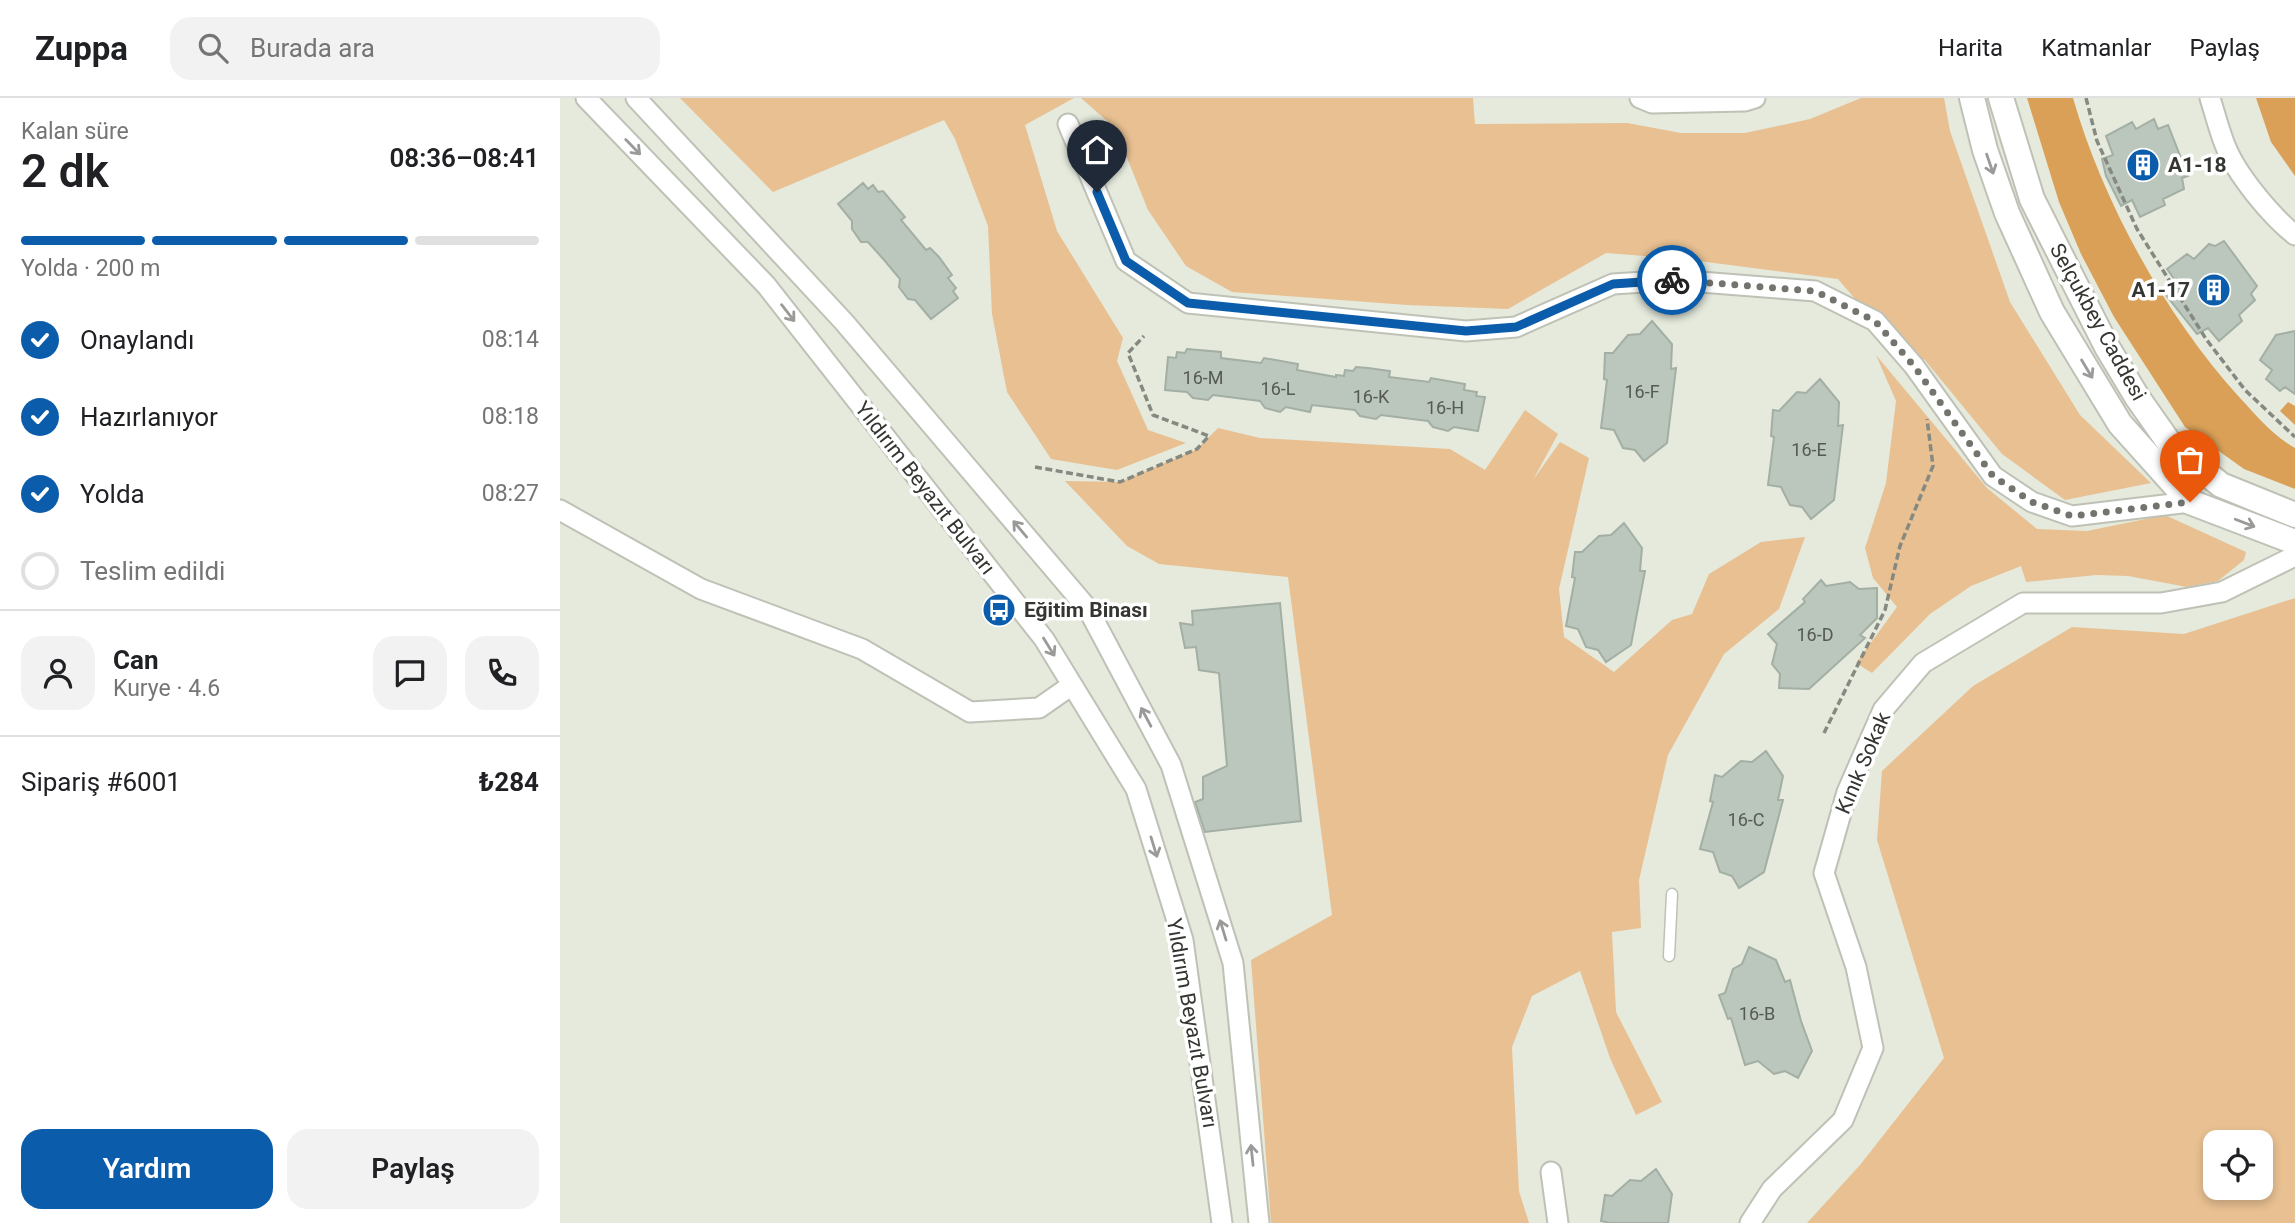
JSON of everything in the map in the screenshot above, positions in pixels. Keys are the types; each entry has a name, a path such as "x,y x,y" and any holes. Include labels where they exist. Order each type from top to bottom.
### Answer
{"street":[{"name":"Yıldırım Beyazıt Bulvarı","path":"586,98 766,285 1044,639 1136,789 1183,940 1223,1223"},
{"name":"Yıldırım Beyazıt Bulvarı","path":"636,98 844,321 1087,609 1171,765 1233,963 1259,1223"},
{"path":"1640,98 1652,103 1745,101 1755,98"},
{"name":"Selçukbey Caddesi","path":"1972,98 1985,150 2007,213 2052,312 2120,424 2190,502 2295,542"},
{"name":"Selçukbey Caddesi","path":"2001,98 2032,199 2107,347 2170,444 2221,485 2295,515"},
{"path":"2210,98 2226,148 2254,191 2280,223 2295,235"},
{"path":"1069,124 1126,261 1188,303 1466,331 1516,327 1613,284 1675,280 1815,291 1875,321 1914,366 1993,476 2032,502 2072,516 2190,502"},
{"path":"560,510 701,589 862,649 970,712 1039,708 1072,685"},
{"name":"Kınık Sokak","path":"1750,1223 1772,1189 1843,1120 1873,1048 1856,967 1824,873 1847,792 1883,710 1923,663 2023,603 2161,603 2222,592 2295,556"},
{"path":"1552,1172 1558,1223"}],"lane":[{"path":"1669,957 1672,894"}],"path":[{"path":"2086,98 2097,141 2137,229 2206,339 2245,390 2295,437"},
{"path":"1035,467 1120,482 1197,449 1209,436 1153,415 1128,353 1143,336"},
{"path":"1824,733 1885,610 1900,546 1933,466 1926,414"}],"shaded area":[{"path":"680,98 1074,98 1025,125 1057,231 1123,338 1117,361 1148,430 1186,443 1117,470 1051,459 1007,392 992,314 988,226 955,139 944,120 773,192"},
{"path":"1081,98 1473,98 1475,124 1627,123 1681,133 1745,133 1810,119 1861,98 1944,98 1950,131 2010,302 2080,415 2151,483 2065,500 2002,454 1924,359 1920,375 1838,279 1683,259 1606,253 1508,309 1407,305 1232,292 1186,266 1148,210 1115,128"},
{"path":"2027,98 2073,98 2101,178 2140,257 2163,296 2187,332 2240,398 2272,431 2295,448 2295,489 2244,469 2185,427 2114,317 2081,254 2059,202"},
{"path":"2256,98 2295,98 2295,176 2271,142"},
{"path":"1876,355 1987,488 2037,529 2087,531 2165,515 2246,552 2244,560 2218,581 2187,587 2128,576 2096,575 2026,582 2021,566 1971,586 1930,614 1872,673 1856,663 1897,607 1873,578 1865,548 1886,483 1896,401"},
{"path":"2288,402 2295,406 2295,425 2280,411"},
{"path":"1525,410 1558,434 1533,480 1560,442 1589,458 1559,589 1564,637 1614,672 1672,620 1692,614 1709,574 1761,542 1805,537 1779,609 1724,654 1668,755 1639,880 1641,928 1612,932 1616,1012 1662,1102 1636,1115 1610,1058 1580,971 1532,996 1512,1047 1519,1191 1529,1223 1271,1223 1251,960 1332,915 1288,577 1159,564 1127,546 1065,481 1120,482 1197,449 1218,428 1260,438 1450,449 1485,470"},
{"path":"2295,598 2295,1223 1807,1223 1860,1165 1944,1058 1877,840 1882,771 1973,686 2072,627 2184,634"}],"building":[{"name":"A1-18","path":"2154,119 2158,129 2168,125 2188,176 2182,178 2184,189 2163,199 2165,205 2140,217 2132,200 2121,206 2106,176 2102,159 2113,155 2106,136 2132,122 2136,129"},
{"path":"863,183 868,189 873,185 878,192 883,191 905,217 901,220 926,250 930,248 939,257 952,275 948,278 956,288 953,291 958,298 931,319 915,300 908,299 899,287 900,279 868,242 861,242 852,229 852,221 838,204"},
{"name":"A1-17","path":"2224,241 2257,286 2251,294 2255,300 2239,315 2242,321 2219,341 2208,328 2197,334 2166,295 2180,287 2167,269 2187,254 2194,259 2209,244 2215,246"},
{"path":"1652,321 1672,344 1671,369 1676,368 1667,443 1644,461 1635,450 1623,448 1614,430 1601,428 1607,380 1604,379 1605,353 1613,353 1628,335 1640,334"},
{"path":"2295,331 2295,394 2285,387 2280,391 2266,379 2272,370 2260,360 2276,335"},
{"path":"1187,349 1221,352 1221,358 1261,363 1264,358 1298,364 1297,370 1336,377 1344,376 1345,370 1353,371 1356,367 1390,371 1389,377 1429,382 1431,378 1465,384 1464,390 1477,392 1476,396 1485,397 1478,431 1454,427 1448,431 1433,427 1428,421 1381,415 1376,419 1360,416 1355,410 1312,405 1310,412 1286,407 1280,412 1265,408 1260,401 1213,395 1208,400 1193,398 1187,392 1165,390 1168,357 1176,358 1177,352 1185,353"},
{"path":"1820,379 1839,402 1838,426 1843,425 1834,500 1811,519 1802,507 1790,505 1781,487 1768,485 1774,437 1771,436 1773,410 1779,411 1797,392 1806,393"},
{"path":"1624,523 1642,548 1640,571 1645,571 1631,645 1606,662 1598,650 1586,647 1578,629 1566,626 1575,578 1572,577 1575,552 1582,552 1599,536 1611,535"},
{"path":"1821,580 1826,586 1850,582 1859,589 1877,588 1877,618 1860,635 1865,638 1809,689 1779,688 1780,674 1772,664 1777,644 1768,634 1805,602 1803,599"},
{"path":"1280,603 1301,821 1205,832 1195,802 1203,799 1203,777 1227,766 1219,673 1199,670 1196,647 1185,648 1180,623 1193,625 1192,611"},
{"path":"1766,751 1783,776 1778,800 1783,800 1764,872 1739,888 1732,876 1720,872 1713,852 1700,849 1713,802 1710,801 1715,775 1722,777 1741,761 1752,762"},
{"path":"1749,947 1776,960 1785,982 1790,980 1812,1051 1798,1078 1785,1071 1774,1074 1758,1061 1745,1065 1731,1018 1728,1019 1719,995 1725,993 1733,969 1742,964"},
{"path":"1656,1169 1672,1194 1668,1223 1601,1221 1605,1195 1612,1196 1630,1180 1641,1181"}],"way so far":[{"path":"1672,280 1815,291 1875,321 1914,366 1993,476 2032,502 2072,516 2190,502"}],"place":[{"name":"A1-18","path":"2143,165"},
{"name":"A1-17","path":"2214,290"},
{"name":"Eğitim Binası","path":"999,610"}],"route":[{"path":"1097,192 1126,261 1188,303 1466,331 1516,327 1613,284 1672,280"}]}
